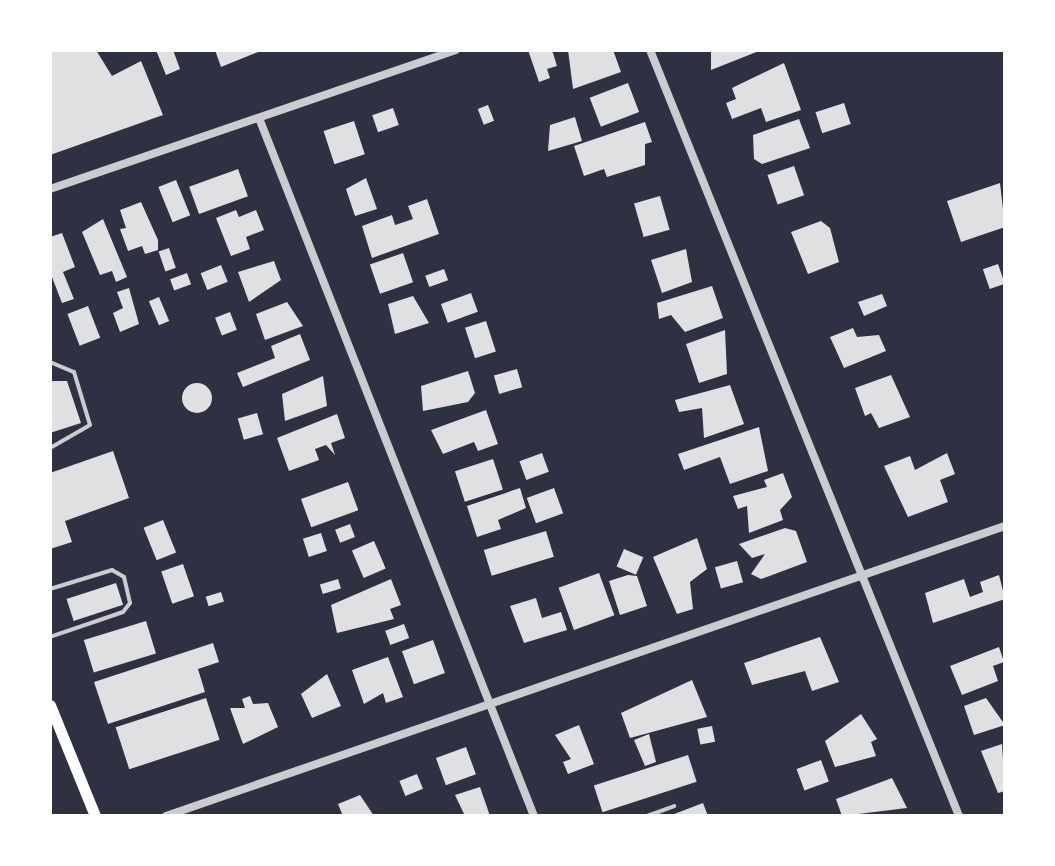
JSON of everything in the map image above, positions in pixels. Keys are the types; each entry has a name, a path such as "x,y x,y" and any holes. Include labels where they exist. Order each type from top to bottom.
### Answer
{"main road":[{"path":"50,705 95,816"}],"street":[{"path":"50,189 456,50"},
{"path":"650,50 959,816"},
{"path":"259,118 534,816"},
{"path":"166,816 487,701 1005,526"}],"lane":[{"path":"50,362 74,372 90,425 50,448"},
{"path":"50,589 112,570 124,577 130,603 123,612 50,637"},
{"path":"647,816 674,806"}],"building":[{"path":"50,50 96,50 112,76 141,61 163,115 50,155"},
{"path":"156,50 173,50 180,69 166,75"},
{"path":"215,50 263,50 221,67"},
{"path":"528,50 552,50 557,66 547,69 550,78 539,82"},
{"path":"568,50 613,50 621,72 573,89"},
{"path":"711,50 759,50 759,51 711,70"},
{"path":"784,63 801,110 766,122 761,108 732,119 726,103 736,99 732,88"},
{"path":"628,83 639,112 601,127 590,98"},
{"path":"844,103 851,124 822,133 815,112"},
{"path":"488,105 494,121 484,125 478,109"},
{"path":"393,108 399,125 378,132 372,115"},
{"path":"575,117 582,141 548,151 550,125"},
{"path":"799,119 810,148 762,164 754,159 753,135"},
{"path":"354,121 365,154 334,164 324,131"},
{"path":"645,122 652,142 645,144 645,165 607,177 604,169 584,176 574,146"},
{"path":"794,166 804,195 778,204 768,175"},
{"path":"238,169 248,196 199,214 189,187"},
{"path":"366,178 377,209 355,216 346,189"},
{"path":"176,180 190,215 173,222 158,187"},
{"path":"1000,183 1005,227 961,242 947,201"},
{"path":"660,196 670,230 644,237 634,203"},
{"path":"427,199 439,234 372,258 362,226 392,215 395,225 413,219 408,206"},
{"path":"141,202 158,240 158,250 145,254 142,246 128,251 120,229 126,228 120,210"},
{"path":"236,210 239,217 256,210 264,230 246,237 250,249 231,256 216,218"},
{"path":"103,219 127,277 116,282 112,271 100,275 82,232"},
{"path":"821,221 830,228 839,262 808,274 791,232"},
{"path":"62,233 75,267 63,272 74,299 62,303 50,272 50,237"},
{"path":"169,248 176,268 165,271 159,252"},
{"path":"686,249 692,282 662,293 651,260"},
{"path":"403,253 413,282 380,294 370,264"},
{"path":"274,261 281,280 249,302 238,272"},
{"path":"998,264 1005,284 990,289 983,269"},
{"path":"221,265 228,282 207,290 201,273"},
{"path":"444,269 448,280 429,287 425,276"},
{"path":"187,273 191,284 174,290 170,279"},
{"path":"712,286 723,318 685,332 671,315 659,319 657,303"},
{"path":"129,288 139,324 120,332 113,313 123,308 117,292"},
{"path":"471,293 478,312 448,323 441,304"},
{"path":"882,294 887,306 864,316 858,302"},
{"path":"413,296 429,323 395,334 388,304"},
{"path":"159,297 169,321 159,325 149,301"},
{"path":"287,302 303,326 265,340 256,314"},
{"path":"88,306 100,338 80,346 67,314"},
{"path":"230,312 237,330 222,335 215,318"},
{"path":"486,321 496,351 475,358 465,328"},
{"path":"853,328 857,337 879,335 886,351 844,368 830,337"},
{"path":"725,330 727,374 699,383 686,344"},
{"path":"300,334 310,360 243,387 237,373 275,358 271,346"},
{"path":"517,369 522,387 499,394 494,376"},
{"path":"468,371 475,393 468,402 423,411 421,386"},
{"path":"891,375 910,417 879,428 871,413 865,416 855,388"},
{"path":"323,376 327,406 285,421 282,394"},
{"path":"50,381 67,381 81,423 50,433"},
{"path":"197,383 203,384 211,392 211,404 203,412 197,413 191,412 183,404 182,398 183,392 191,384"},
{"path":"730,385 744,424 704,438 702,408 679,412 675,400"},
{"path":"486,410 498,444 478,451 474,442 443,454 431,430"},
{"path":"257,413 263,434 244,440 238,419"},
{"path":"337,414 345,438 331,443 335,455 326,445 315,449 319,460 289,471 277,438"},
{"path":"759,427 768,471 730,484 720,457 684,470 678,454"},
{"path":"113,451 129,498 65,521 72,542 50,549 50,473"},
{"path":"542,453 549,472 526,480 519,461"},
{"path":"947,453 955,474 940,480 948,502 908,517 884,466 910,456 915,470"},
{"path":"493,459 503,489 465,502 455,471"},
{"path":"783,473 792,497 780,510 783,520 749,533 747,506 738,509 733,496 767,487 764,480"},
{"path":"348,482 358,510 311,527 301,499"},
{"path":"520,488 526,508 498,520 501,529 477,537 467,506"},
{"path":"554,488 563,513 536,523 527,498"},
{"path":"163,520 176,552 157,560 144,528"},
{"path":"350,524 355,537 340,543 335,530"},
{"path":"785,528 796,531 807,562 761,579 751,574 765,554 752,558 739,544"},
{"path":"546,531 554,557 492,576 484,550"},
{"path":"321,533 327,551 309,557 303,539"},
{"path":"697,538 707,569 690,582 693,609 677,614 653,557"},
{"path":"374,541 386,569 364,578 352,550"},
{"path":"624,549 643,557 636,575 617,566"},
{"path":"737,561 743,582 721,588 715,567"},
{"path":"183,564 194,596 172,604 161,571"},
{"path":"599,573 614,615 574,630 559,588"},
{"path":"628,575 637,576 647,606 620,615 609,581"},
{"path":"999,575 1005,599 933,623 925,593 964,579 970,597 983,592 980,582"},
{"path":"338,579 341,589 323,594 320,585"},
{"path":"391,579 401,605 390,609 394,619 337,633 331,605"},
{"path":"116,583 123,605 74,621 67,599"},
{"path":"221,592 224,602 209,606 206,597"},
{"path":"536,598 542,618 561,612 567,630 524,643 510,606"},
{"path":"146,621 156,654 94,673 84,640"},
{"path":"404,624 409,638 390,645 385,631"},
{"path":"820,637 839,682 812,691 805,671 752,685 744,663"},
{"path":"433,640 445,673 414,684 402,651"},
{"path":"213,643 219,662 198,669 205,692 108,724 94,682"},
{"path":"999,647 1004,662 993,666 998,681 962,695 950,666"},
{"path":"388,657 403,697 386,703 383,693 364,704 352,670"},
{"path":"327,674 341,706 312,718 301,694"},
{"path":"692,680 707,717 630,738 621,713"},
{"path":"250,696 253,704 268,703 278,727 243,744 230,708 245,708 242,699"},
{"path":"206,698 220,740 129,769 116,727"},
{"path":"986,698 1005,725 974,735 964,706"},
{"path":"861,714 877,739 871,742 876,756 835,767 825,741"},
{"path":"579,725 594,764 568,774 563,762 571,759 555,735"},
{"path":"712,726 715,742 700,745 697,729"},
{"path":"649,734 656,762 645,766 634,740"},
{"path":"1002,744 1005,791 998,793 981,751"},
{"path":"466,747 476,774 446,785 436,758"},
{"path":"688,755 697,782 602,812 594,786"},
{"path":"821,760 829,782 804,791 797,769"},
{"path":"417,774 423,789 405,796 399,781"},
{"path":"892,778 907,808 842,816 836,799"},
{"path":"480,787 490,816 465,816 455,795"},
{"path":"360,795 374,816 343,816 338,804"},
{"path":"703,803 708,816 669,816"}]}
